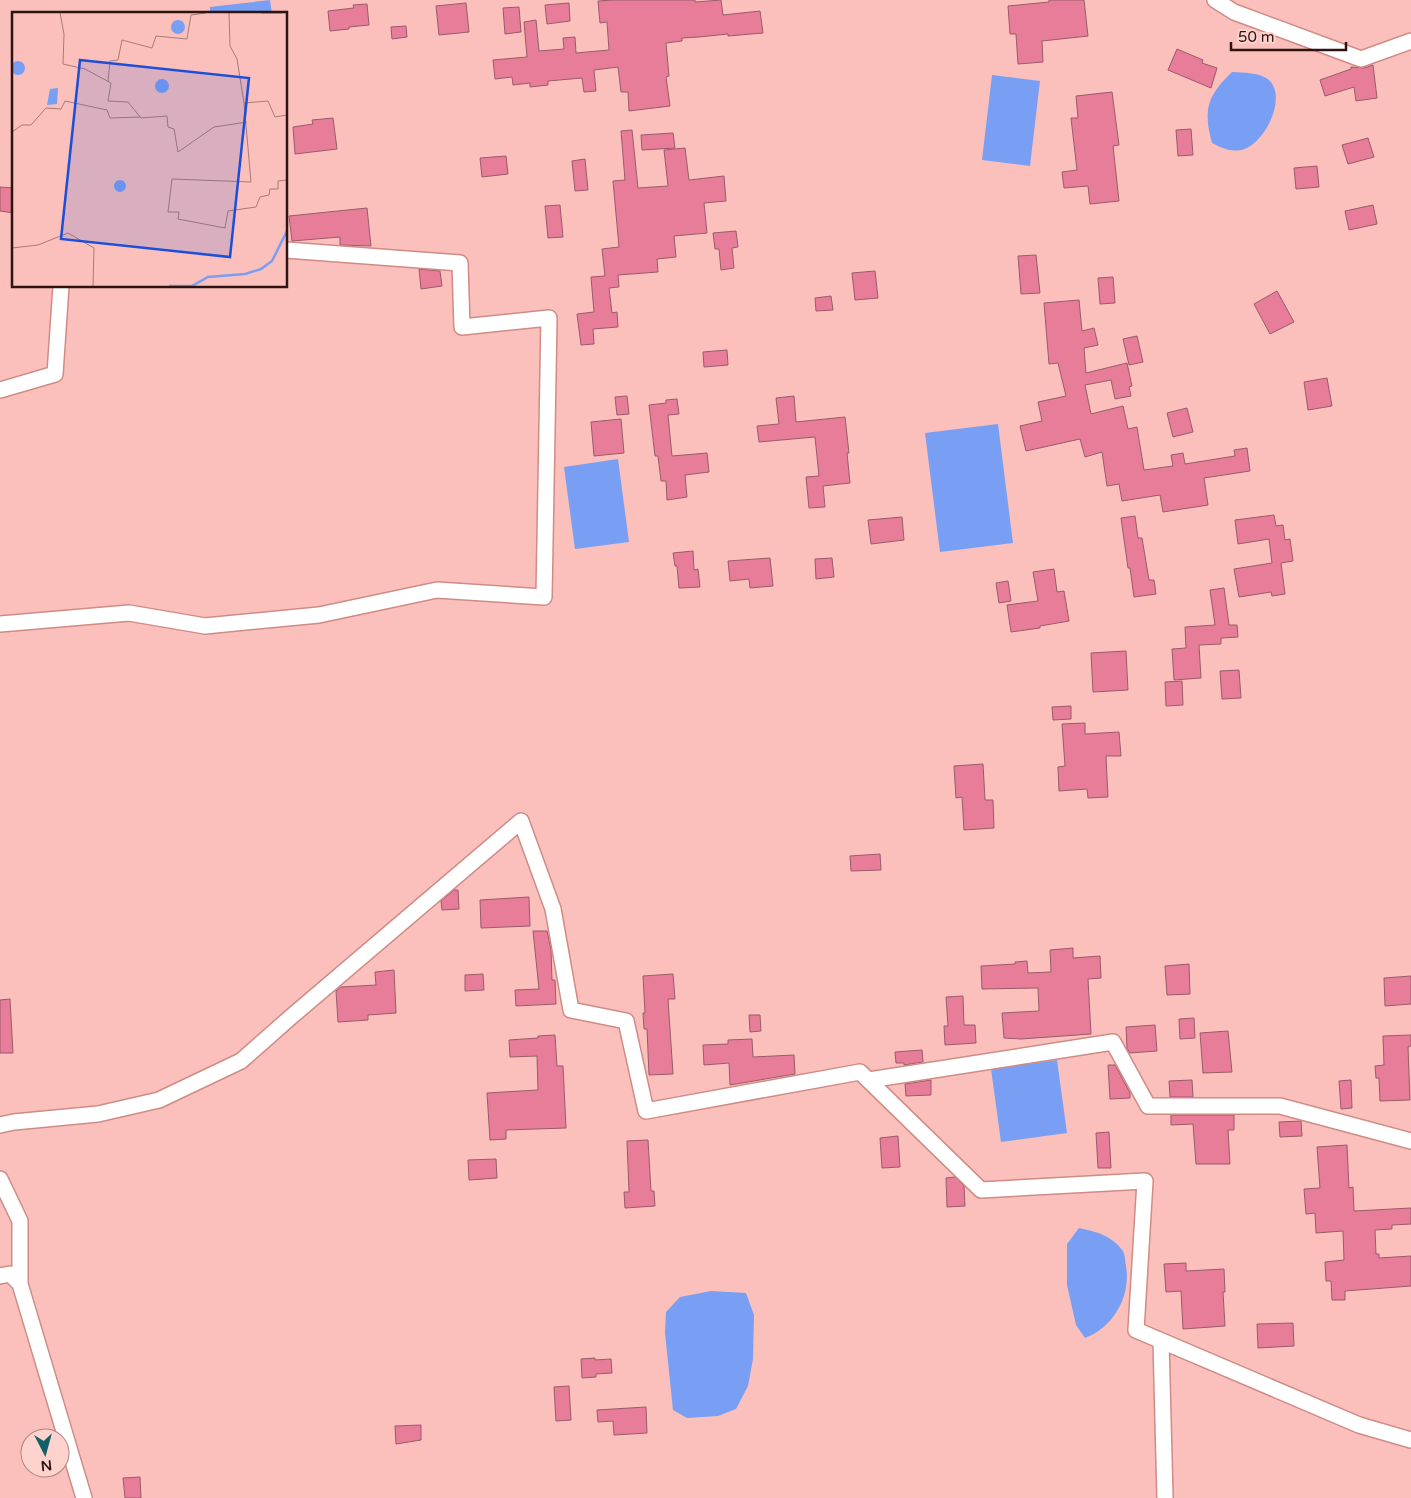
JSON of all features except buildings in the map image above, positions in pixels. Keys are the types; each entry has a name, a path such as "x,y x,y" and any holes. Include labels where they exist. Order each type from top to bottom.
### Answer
{"street":[{"path":"1215,0 1234,12 1360,59 1411,41"},
{"path":"0,624 129,613 205,626 319,615 438,590 544,597 549,318 462,327 460,263 288,250"},
{"path":"0,390 55,374 61,288"},
{"path":"0,1125 98,1114 159,1100 241,1061 521,821 553,909 571,1010 626,1021 646,1111 860,1072 981,1190 1145,1181 1136,1330 1359,1425 1411,1440"},
{"path":"868,1080 1113,1042 1148,1106 1280,1106 1411,1141"},
{"path":"0,1180 20,1221 20,1284 84,1498"},
{"path":"0,1276 10,1274 20,1284"},
{"path":"1162,1341 1165,1498"}],"water":[{"path":"270,0 272,12 210,12 210,7"},
{"path":"1232,72 1251,73 1265,77 1274,88 1276,98 1275,109 1265,130 1250,146 1241,150 1226,149 1212,143 1209,131 1208,112 1212,96"},
{"path":"992,75 1040,81 1030,166 982,160"},
{"path":"998,424 1013,543 940,552 925,433"},
{"path":"618,459 629,542 575,549 564,467"},
{"path":"1057,1060 1067,1133 1001,1142 991,1069"},
{"path":"1079,1228 1103,1235 1114,1241 1123,1251 1127,1277 1123,1299 1112,1318 1095,1333 1085,1338 1076,1325 1067,1285 1067,1244"},
{"path":"711,1291 746,1293 754,1315 753,1359 748,1386 736,1409 718,1416 687,1418 673,1410 665,1333 666,1312 680,1297"}]}
